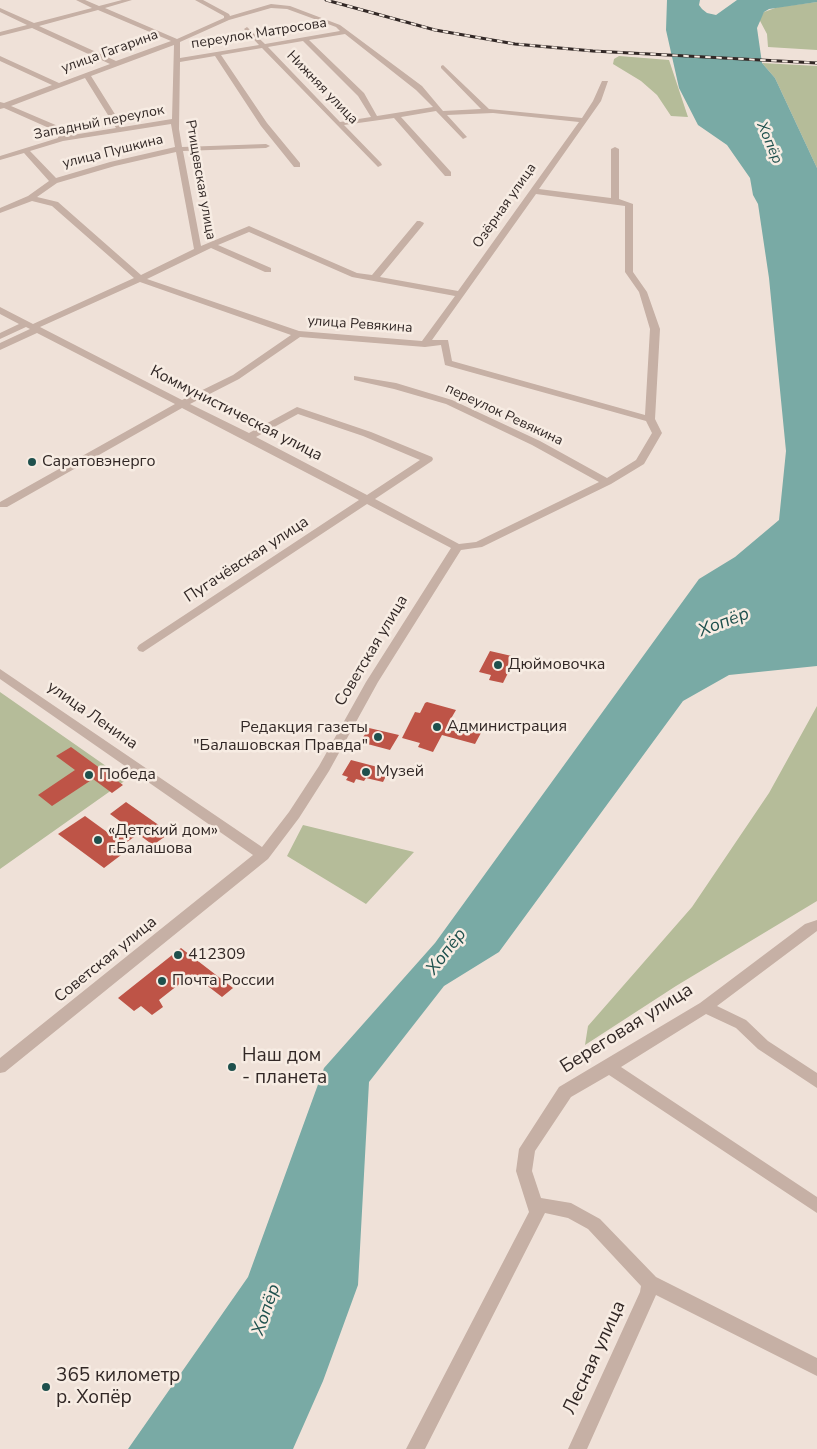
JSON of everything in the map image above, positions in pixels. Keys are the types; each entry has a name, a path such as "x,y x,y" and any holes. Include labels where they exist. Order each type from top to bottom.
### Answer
{"street":[{"path":"79,0 176,41"},
{"path":"0,34 129,0"},
{"path":"198,0 227,15 227,19"},
{"name":"улица Гагарина","path":"2,105 221,24 227,19 271,6 288,7 338,26 418,88 463,137"},
{"path":"0,10 116,64"},
{"name":"Нижняя улица","path":"247,30 378,165"},
{"name":"переулок Матросова","path":"176,60 346,32"},
{"path":"304,39 361,95 375,118"},
{"name":"Ртищевская улица","path":"176,41 175,121 178,149 198,250"},
{"path":"217,54 242,87 264,124 297,165"},
{"path":"0,58 58,85"},
{"path":"443,67 487,111"},
{"path":"87,74 121,130"},
{"name":"Озёрная улица","path":"425,344 584,120 597,101 605,82"},
{"path":"2,105 62,131 62,139"},
{"path":"339,124 394,115 439,111 487,111 584,120"},
{"path":"394,115 448,174"},
{"name":"Западный переулок","path":"0,158 62,139 175,121"},
{"name":"улица Пушкина","path":"54,181 113,164 178,149 266,146"},
{"path":"615,149 615,201"},
{"path":"0,211 31,198 54,181 25,150"},
{"path":"457,547 478,545 607,482 640,462 657,432 650,420 655,329 642,292 628,272 629,204 532,191"},
{"name":"улица Ревякина","path":"31,198 55,204 140,279 298,334 425,344 445,342 448,363 650,420"},
{"path":"374,278 420,223"},
{"name":"Ртищевская улица","path":"32,327 140,279 210,244 249,229 355,275 460,294"},
{"path":"210,244 268,270"},
{"name":"Коммунистическая улица","path":"0,310 249,437 457,547"},
{"path":"0,336 32,327"},
{"path":"0,347 32,327"},
{"path":"3,505 182,404 236,377 298,334"},
{"name":"переулок Ревякина","path":"357,378 396,386 449,402 536,443 607,482"},
{"name":"Пугачёвская улица","path":"143,648 369,500 428,459 367,434 298,410 249,437"},
{"name":"Советская улица","path":"0,1067 264,855 324,768 372,682 457,547"},
{"name":"улица Ленина","path":"0,673 264,855"},
{"name":"Береговая улица","path":"415,1449 537,1212 524,1171 527,1149 566,1092 704,1007 810,928 817,925"},
{"path":"704,1007 741,1024 763,1045 817,1081"},
{"path":"609,1067 817,1206"},
{"path":"534,1204 571,1211 594,1224 650,1283 817,1367"},
{"name":"Лесная улица","path":"577,1449 649,1292 650,1283"}],"green space":[{"path":"817,2 817,50 768,47 767,34 759,19 764,12 778,7"},
{"path":"619,56 669,60 688,117 671,116 657,95 641,81 613,64 614,59"},
{"path":"762,63 817,66 817,168 775,78"},
{"path":"0,692 126,780 0,869"},
{"path":"817,706 817,901 676,986 585,1045 588,1026 692,907 769,793"},
{"path":"303,825 414,852 366,904 287,856"}],"water":[{"name":"Хопёр","path":"667,0 700,0 699,5 702,9 707,13 716,15 737,0 817,0 817,2 769,9 764,12 757,28 762,63 775,78 817,168 817,666 729,675 683,701 499,952 444,986 369,1082 358,1285 323,1381 293,1449 128,1449 248,1277 324,1068 435,943 699,579 735,557 779,520 786,451 769,278 758,204 753,195 750,178 727,145 698,125 679,88 666,30"}],"building":[{"name":"Дюймовочка","path":"490,651 516,657 503,683 489,680 491,675 479,672"},
{"name":"Администрация","path":"427,702 456,710 449,722 482,731 475,744 442,735 433,752 418,747 420,743 402,738 415,712 420,713"},
{"name":"Редакция газеты \"Балашовская Правда\"","path":"369,728 399,735 390,750 360,742"},
{"name":"Победа","path":"71,747 123,785 112,793 93,779 52,806 38,795 75,770 56,756"},
{"name":"Музей","path":"351,760 389,770 383,782 366,778 364,781 356,779 354,783 346,780 348,777 342,775"},
{"name":"«Детский дом» г.Балашова","path":"126,802 170,833 153,845 138,834 123,845 129,849 104,868 58,834 85,816 107,832 121,822 110,814"},
{"name":"Почта России","path":"181,948 233,988 222,997 192,974 159,1000 163,1007 152,1015 141,1006 134,1011 118,998"}],"railway":[{"path":"326,0 435,30 515,44 593,51 817,63"}],"place":[{"name":"Саратовэнерго","path":"32,462"},
{"name":"Дюймовочка","path":"498,665"},
{"name":"Администрация","path":"437,727"},
{"name":"Редакция газеты \"Балашовская Правда\"","path":"378,737"},
{"name":"Музей","path":"366,772"},
{"name":"Победа","path":"89,775"},
{"name":"«Детский дом» г.Балашова","path":"98,840"},
{"name":"412309","path":"178,955"},
{"name":"Почта России","path":"162,981"},
{"name":"Наш дом - планета","path":"232,1067"},
{"name":"365 километр р. Хопёр","path":"46,1387"}]}
